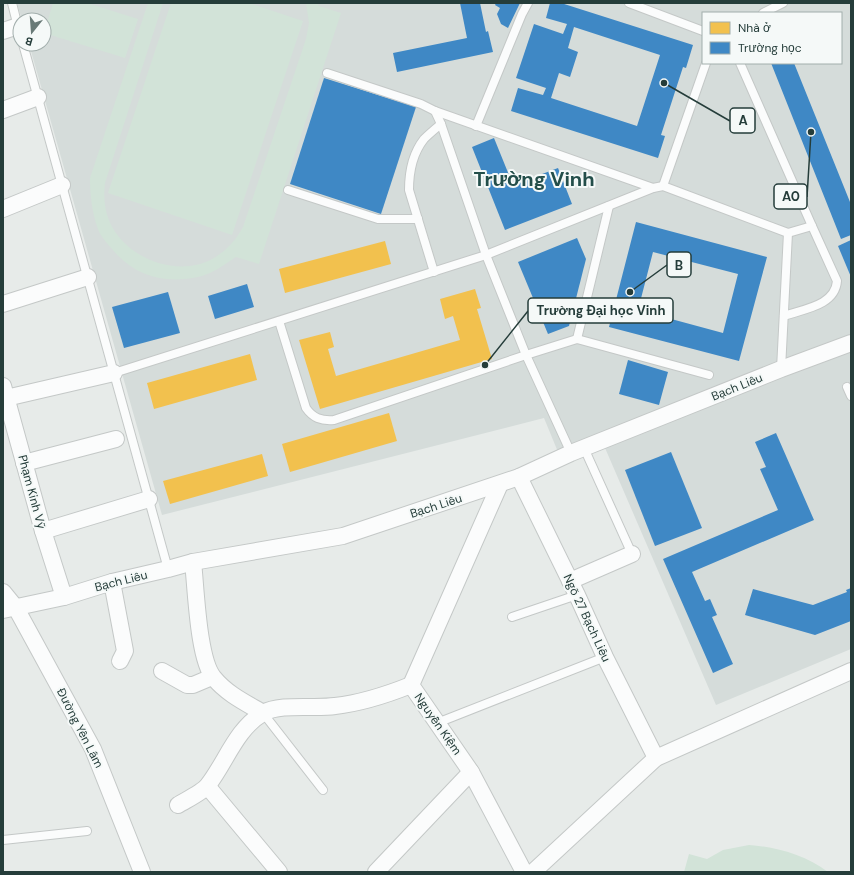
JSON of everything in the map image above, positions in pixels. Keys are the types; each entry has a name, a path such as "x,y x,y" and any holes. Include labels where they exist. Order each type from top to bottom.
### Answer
{"street":[{"path":"3,110 38,97"},
{"path":"3,209 62,185"},
{"path":"3,304 88,277"},
{"name":"Bạch Liêu","path":"10,609 64,597 112,582 193,562 343,536 519,477 577,451 781,369 851,343"},
{"path":"5,392 114,373"},
{"name":"Phạm Kinh Vỹ","path":"5,392 10,438 24,463 43,531 64,597"},
{"path":"24,463 116,439"},
{"name":"Ngõ 27 Bạch Liêu","path":"519,477 574,588 605,657 656,758"},
{"name":"Nguyễn Kiệm","path":"500,484 411,685 471,772 524,872"},
{"path":"43,531 149,499"},
{"path":"574,588 632,554"},
{"path":"193,562 204,658 212,677 225,689 263,713"},
{"path":"112,582 125,651 120,661"},
{"name":"Đường Yên Lâm","path":"3,592 10,609 93,748 142,872"},
{"path":"162,671 187,685 193,685 212,677"},
{"path":"533,872 656,758 851,671"},
{"path":"178,805 208,787 239,735 263,713 285,708 333,706 358,703 411,685"},
{"path":"376,872 471,772"},
{"path":"208,787 279,872"}],"lane":[{"path":"476,126 522,14 528,3"},
{"path":"629,3 702,31"},
{"path":"765,12 783,3"},
{"path":"25,52 168,569"},
{"path":"664,186 706,64"},
{"path":"740,64 836,277 837,286 833,294 823,303 784,316"},
{"path":"327,73 421,104 435,111 476,126 653,188"},
{"path":"435,111 441,124 486,256 526,355 632,554"},
{"path":"434,272 409,190 409,178 411,165 416,153 424,140 441,124"},
{"path":"114,373 486,256 653,188 664,186 788,233 812,226"},
{"path":"288,190 378,219 418,219"},
{"path":"577,339 609,206"},
{"path":"781,369 788,233"},
{"path":"279,321 306,408 317,418 326,421 334,420 577,339 709,375"},
{"path":"847,387 851,396"},
{"path":"512,617 574,588"},
{"path":"437,723 605,657"},
{"path":"263,713 323,790"},
{"path":"3,840 87,831"}],"shaded area":[{"path":"17,3 851,3 851,649 716,705 599,434 558,452 544,418 162,515 31,52 52,52 52,12 20,12"}],"green space":[{"path":"53,3 87,3 138,19 125,58 52,35 52,12 50,12"},
{"path":"148,3 163,3 105,183 104,196 109,221 116,233 125,243 135,252 147,259 160,264 174,266 201,264 214,258 231,244 243,227 306,39 309,23 306,3 318,3 319,6 341,13 259,264 236,257 218,269 203,276 173,279 150,276 130,266 121,258 102,237 98,229 94,217 90,191 90,178"},
{"path":"171,3 249,3 303,21 232,235 108,193"},
{"path":"749,845 790,853 810,861 828,872 684,872 689,854 707,859 723,850"}],"building: Nhà ở":[{"path":"385,241 391,264 285,293 279,269"},
{"path":"475,289 481,308 477,309 492,359 320,409 299,340 330,332 334,347 328,349 336,376 460,340 453,316 445,319 440,299"},
{"path":"250,354 257,380 154,409 147,383"},
{"path":"389,413 397,441 290,472 282,444"},
{"path":"262,454 268,476 170,504 163,481"}],"building: Trường học":[{"path":"460,3 480,3 486,32 488,31 493,52 397,72 393,53 467,38"},
{"path":"496,3 520,3 508,28 501,24 497,14 500,8 495,5"},
{"path":"550,3 561,3 693,45 686,68 683,67 661,135 665,136 658,158 511,111 518,88 543,95 546,88 516,78 534,24 563,34 567,24 546,18","holes":["574,27 660,55 637,126 551,98 559,73 570,77 578,52 568,48"]},
{"path":"771,64 794,64 851,202 851,235 841,239"},
{"path":"324,78 416,107 381,214 290,184"},
{"path":"494,138 513,185 558,168 572,204 505,230 472,147"},
{"path":"636,222 767,257 739,361 609,327","holes":["653,252 738,274 723,333 638,310"]},
{"path":"577,238 586,259 569,326 548,334 518,262"},
{"path":"851,240 851,277 838,246"},
{"path":"247,284 254,307 215,319 208,296"},
{"path":"168,292 180,333 124,348 112,307"},
{"path":"628,360 668,372 659,405 619,394"},
{"path":"776,433 814,520 692,572 705,601 710,599 717,615 712,617 733,664 713,673 663,559 778,510 760,469 766,467 755,442"},
{"path":"671,452 702,528 655,546 625,470"},
{"path":"851,588 851,621 815,635 745,615 753,589 813,605 847,592 846,590"}],"place":[{"name":"A","path":"664,83"},
{"name":"A0","path":"811,132"},
{"name":"B","path":"630,292"},
{"name":"Trường Đại học Vinh","path":"485,365"}],"district":[{"name":"Trường Vinh","path":"534,179"}]}
